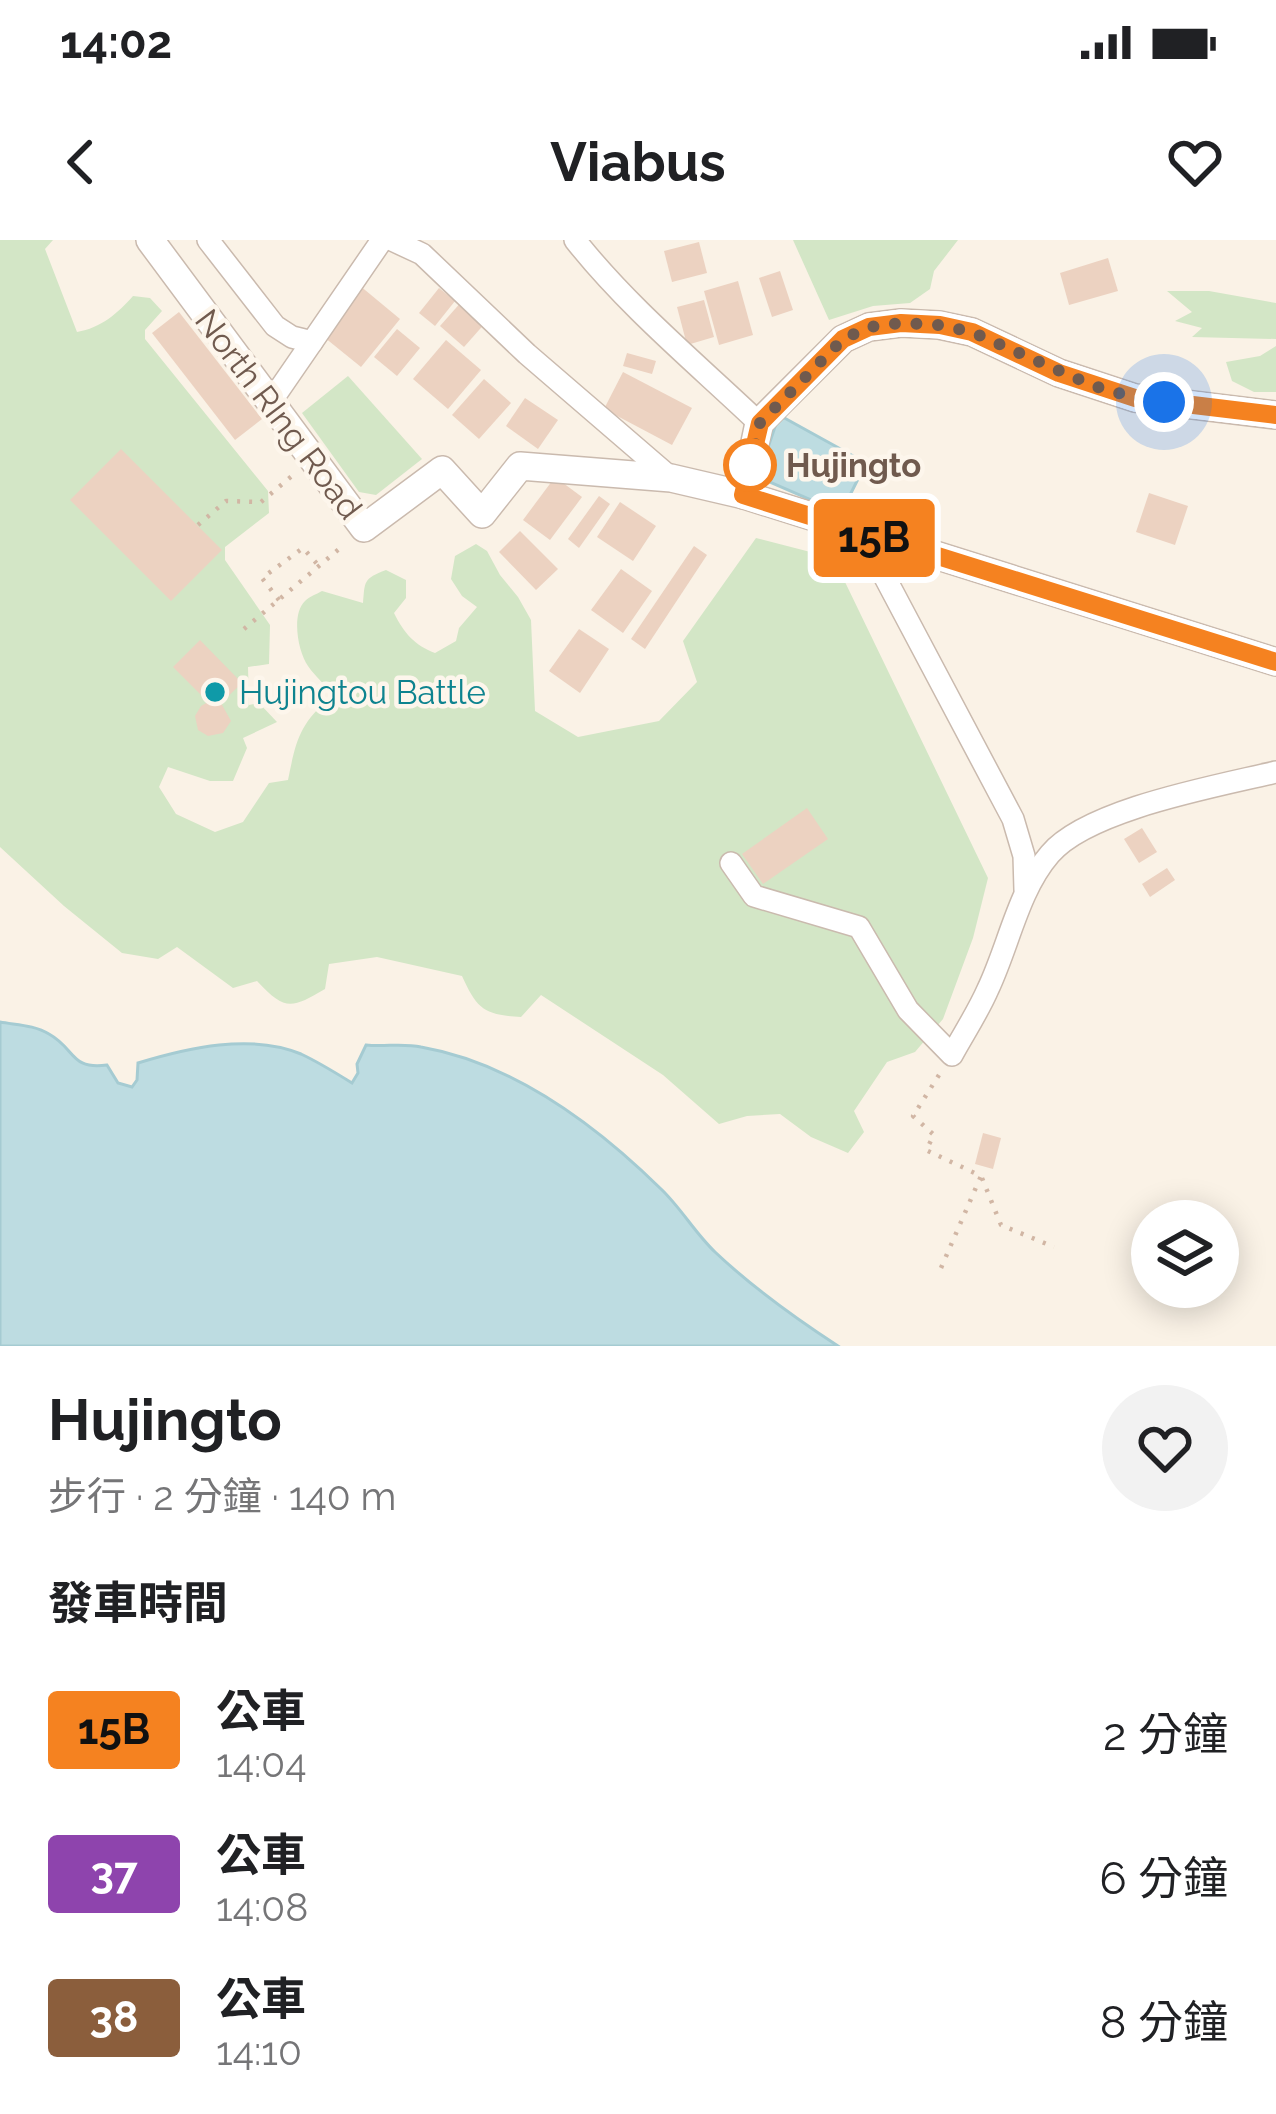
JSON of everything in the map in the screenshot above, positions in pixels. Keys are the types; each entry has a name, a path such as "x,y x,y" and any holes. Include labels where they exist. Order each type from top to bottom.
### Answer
{"street":[{"name":"North RIng Road","path":"150,240 364,528 442,470 482,514 520,466 671,478"},
{"path":"208,240 275,326 292,337 312,341"},
{"path":"270,403 382,240"},
{"path":"392,240 422,254 527,354 671,478 743,495 1276,662"},
{"path":"574,240 760,423"},
{"path":"743,495 760,423 843,339 869,327 940,325 972,332 1059,373 1135,398 1276,415"},
{"path":"862,534 1013,819 1024,856 1025,895"},
{"path":"731,862 754,896 859,927 908,1010 952,1055 988,990 1025,895 1054,849 1082,830 1165,799 1276,772"}],"path":[{"path":"197,525 226,501 261,502 312,459"},
{"path":"244,629 364,528"},
{"path":"279,600 262,578 303,548 319,566"},
{"path":"952,1055 913,1116 934,1135 926,1150 980,1176 1001,1225 1054,1247"},
{"path":"940,1268 980,1176"}],"green space":[{"path":"0,240 53,240 45,249 77,332 108,319 133,296 150,298 162,311 145,330 145,339 268,491 269,513 225,547 225,560 270,625 269,664 248,667 249,705 259,703 277,722 243,738 247,748 233,781 210,781 168,767 159,787 176,814 215,832 243,822 269,783 288,780 300,734 331,697 304,660 298,633 301,607 322,591 363,603 365,585 373,576 386,570 406,580 406,598 394,613 410,638 435,653 456,641 459,628 477,607 451,579 455,556 476,544 487,551 531,620 535,711 578,737 659,721 697,682 683,641 756,538 822,555 845,582 988,878 973,938 943,1019 915,1052 887,1062 854,1111 864,1132 848,1153 811,1137 780,1114 719,1124 663,1075 541,995 521,1017 498,1014 478,1003 462,976 377,957 329,964 325,989 289,1004 257,981 233,988 177,947 158,959 122,953 0,847"},
{"path":"793,240 958,240 934,271 930,289 910,303 873,306 829,320"},
{"path":"1167,291 1209,291 1276,303 1276,339 1192,337 1202,328 1175,321 1192,312"},
{"path":"1276,346 1276,392 1254,392 1232,381 1226,362 1260,356"},
{"path":"348,376 422,459 376,495 359,492 302,413"}],"water":[{"path":"779,415 866,463 841,513 758,477"},
{"path":"0,1022 44,1031 80,1061 107,1065 118,1083 132,1087 138,1063 198,1048 240,1044 301,1054 352,1083 366,1045 421,1047 488,1067 551,1100 609,1142 668,1196 729,1265 838,1346 0,1346"}],"building":[{"path":"699,242 707,273 672,282 664,251"},
{"path":"1108,258 1118,291 1069,305 1060,273"},
{"path":"780,271 793,310 772,317 759,278"},
{"path":"738,281 753,335 719,345 704,291"},
{"path":"359,285 400,319 361,367 319,333"},
{"path":"439,288 455,301 435,326 419,313"},
{"path":"463,300 487,321 464,347 440,326"},
{"path":"704,300 714,337 687,345 677,307"},
{"path":"179,312 262,419 235,440 152,333"},
{"path":"397,329 420,348 397,376 374,357"},
{"path":"446,340 481,370 448,409 413,379"},
{"path":"627,353 656,361 652,374 623,366"},
{"path":"623,372 692,408 672,445 604,409"},
{"path":"484,379 511,403 479,439 452,415"},
{"path":"525,398 558,420 538,449 506,426"},
{"path":"121,449 222,550 171,601 70,500"},
{"path":"555,477 582,497 550,540 523,520"},
{"path":"1149,493 1188,506 1175,545 1136,532"},
{"path":"599,496 610,504 579,548 568,539"},
{"path":"620,502 656,526 633,561 597,537"},
{"path":"520,531 558,569 536,590 499,552"},
{"path":"694,546 707,555 645,649 631,639"},
{"path":"621,569 652,591 623,633 591,610"},
{"path":"579,629 609,649 580,693 549,671"},
{"name":"Hujingtou Battle","path":"200,640 242,683 221,703 231,721 223,733 208,736 198,730 195,716 208,702 173,667"},
{"path":"807,808 828,839 763,884 742,854"},
{"path":"1142,828 1157,852 1139,863 1124,839"},
{"path":"1167,868 1175,880 1150,897 1142,884"},
{"path":"983,1133 1001,1138 993,1169 975,1164"}],"bus line":[{"name":"15B","path":"1276,415 1135,398 1059,373 972,332 940,325 869,327 843,339 760,423 743,495 1276,662"}],"place":[{"name":"Hujingto","path":"750,465"},
{"name":"Hujingtou Battle","path":"215,692"}],"route":[{"path":"750,465 760,423 843,339 869,327 901,323 972,332 1094,386 1164,402"}]}
